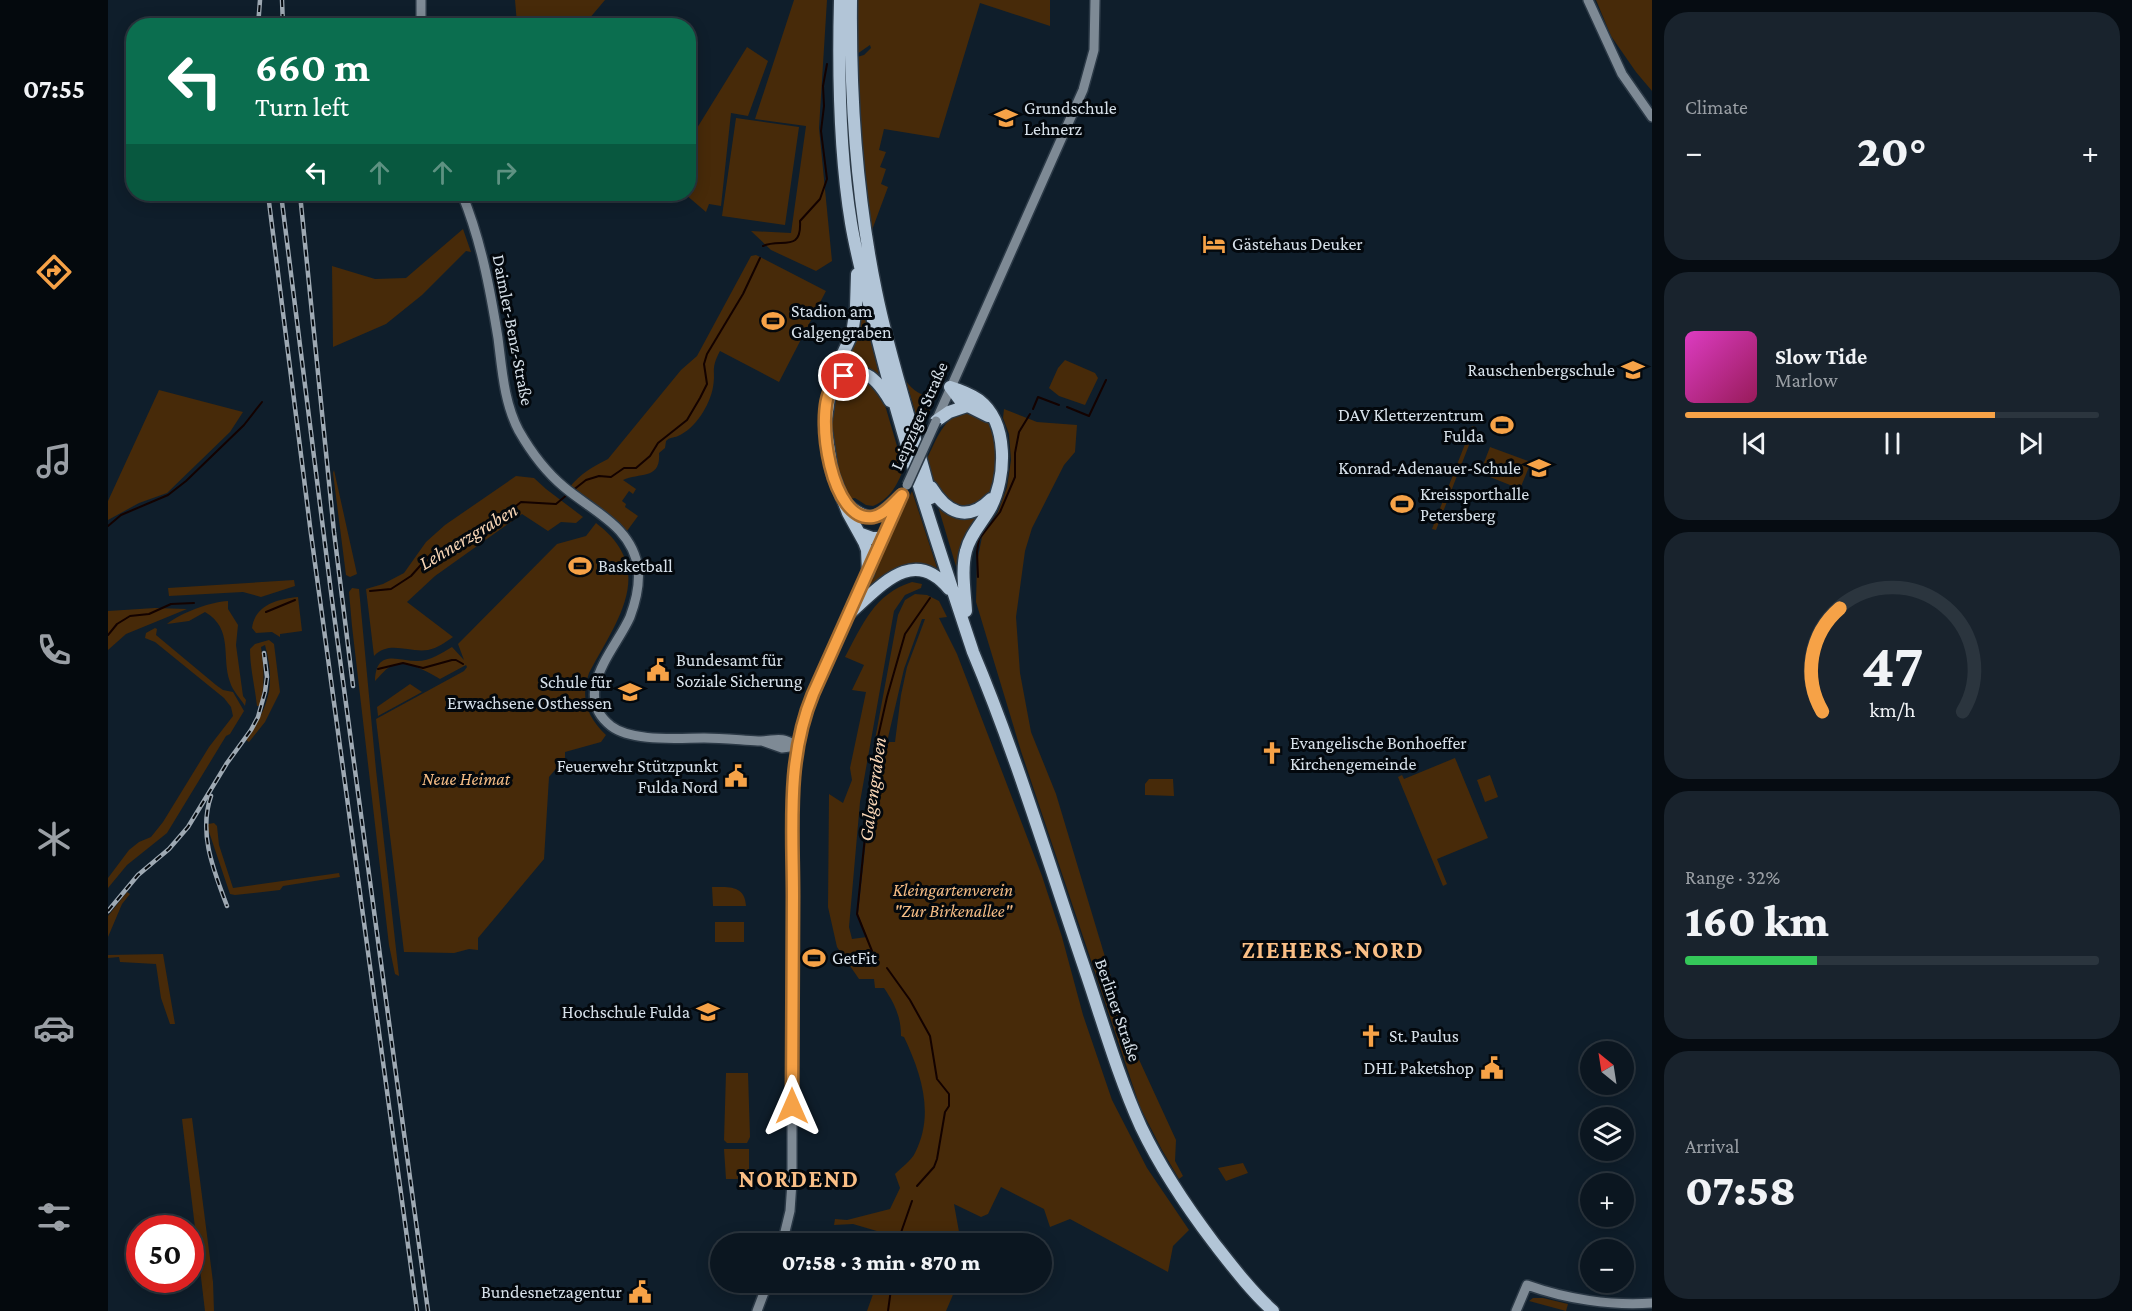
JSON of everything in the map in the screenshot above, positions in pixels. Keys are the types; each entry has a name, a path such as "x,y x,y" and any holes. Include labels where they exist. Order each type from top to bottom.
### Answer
{"highway":[{"path":"840,0 845,37 843,140 851,221 857,255 897,413 954,595 988,689"},
{"path":"845,37 851,0"},
{"path":"845,64 864,225 876,292 937,522 988,689"},
{"path":"857,255 856,307 852,334 832,377 825,414 826,441 832,472 867,550 868,573"},
{"path":"830,390 844,376 858,372 867,374 878,382 897,413"},
{"path":"950,387 957,398 967,406 982,411 994,420"},
{"path":"950,387 979,401 994,420 1001,454 997,494 966,550 964,562 966,611"},
{"path":"937,418 967,406"},
{"path":"927,481 939,500 947,508 957,512 977,511 997,494"},
{"path":"847,506 862,516 875,516 881,514 905,490"},
{"path":"861,534 872,538 883,538"},
{"path":"850,613 891,578 911,569 934,574 954,595"},
{"name":"Berliner Straße","path":"988,689 1038,828 1122,1081 1142,1128 1165,1172 1191,1212 1240,1275 1274,1311"}],"main road":[{"path":"421,18 422,0"},
{"name":"Leipziger Straße","path":"785,1233 790,1211 792,1182 792,802 797,746 808,706 1083,90 1094,50 1095,0"},
{"path":"1588,0 1622,74 1652,117"},
{"name":"Daimler-Benz-Straße","path":"465,201 476,230 488,282 508,402 518,429 542,464 566,488 622,532 638,566 639,584 629,619 596,680 595,700 601,716 612,727 625,734 667,738 761,741 783,748 797,746"},
{"path":"1516,1311 1527,1285 1592,1300 1625,1304 1652,1303"},
{"path":"757,1311 764,1293"}],"green space":[{"path":"515,0 605,0 590,18 516,18"},
{"path":"794,0 827,0 819,128 832,261 816,271 771,250 751,231 791,233 806,126 755,119"},
{"path":"858,0 1050,0 1050,26 980,3 939,138 884,129 879,150 886,152 880,167 886,169 881,184 888,187 872,230 861,152 857,57 864,55 871,48 870,45 857,54"},
{"path":"1596,0 1652,0 1652,91 1611,36"},
{"path":"747,47 768,61 748,116 731,113 721,206 709,204 706,212 693,201 696,201 696,130"},
{"path":"736,118 799,127 785,225 722,216"},
{"path":"463,229 471,252 466,251 422,295 386,324 333,347 332,266 375,279 406,278"},
{"path":"756,255 826,291 779,382 720,351 714,366 711,394 701,416 684,433 666,441 665,448 659,453 657,467 653,471 623,480 636,489 633,494 629,491 622,501 626,504 625,507 638,516 627,531 591,500 569,488 587,471 608,459 681,370 697,356 751,256"},
{"path":"861,306 864,313 880,378 836,375"},
{"path":"1065,360 1095,373 1098,378 1085,405 1059,396 1049,388 1058,368"},
{"path":"852,377 868,378 882,395 905,465 890,494 873,506 866,505 855,498 850,499 840,477 833,444 831,412 833,399 837,389"},
{"path":"906,381 919,393 936,397 921,431"},
{"path":"159,390 243,412 230,432 167,493 139,503 108,520 108,501"},
{"path":"1004,409 1037,422 1077,425 1075,452 1064,465 1032,528 1025,551 1016,617 1020,673 1031,732 1056,794 1130,1040 1176,1140 1175,1161 1183,1176 1179,1179 1140,1107 1021,751 976,602 977,562 982,537 998,512 1007,487 1011,460 1009,434 1003,418"},
{"path":"961,410 982,416 990,423 994,432 997,456 994,480 987,498 979,504 962,510 936,490 926,461 944,427"},
{"path":"1472,426 1476,427 1436,530 1432,529"},
{"path":"1490,447 1531,462 1520,489 1480,473"},
{"path":"334,470 357,574 350,577 346,575"},
{"path":"516,476 534,478 583,517 576,523 561,522 548,531 522,514 435,576 407,602 453,637 438,647 428,650 393,648 380,651 374,656 366,589 383,584 404,573 426,542 445,525"},
{"path":"912,491 939,574 926,566 863,598"},
{"path":"937,503 945,510 986,506 958,573"},
{"name":"Neue Heimat","path":"596,523 615,541 625,559 628,577 626,596 620,615 586,682 587,707 594,721 606,735 601,742 565,752 565,758 549,777 544,859 478,938 478,950 469,949 454,953 404,952 376,719 464,671 467,667 466,665 440,679 418,668 399,664 388,668 375,681 379,664 389,659 427,660 452,647 464,660 458,644 557,544 586,536"},
{"path":"294,580 295,586 261,597 243,592 169,596 168,588"},
{"name":"Kleingartenverein \"Zur Birkenallee\"","path":"912,582 922,584 921,588 905,595 894,611 860,802 849,927 852,939 867,937 858,914 874,765 889,742 895,742 907,667 925,619 922,619 904,669 887,742 879,753 874,745 898,615 905,600 915,594 927,595 939,601 947,617 939,618 957,654 1042,876 1062,937 1083,1015 1112,1100 1147,1168 1189,1230 1173,1246 1168,1272 1070,1219 1050,1227 1044,1209 1001,1187 988,1214 981,1217 954,1204 959,1233 884,1233 853,1224 834,1225 835,1219 847,1220 890,1209 900,1188 895,1174 915,1153 924,1123 925,1109 920,1079 904,1037 901,1036 899,1017 894,1005 884,988 875,988 874,979 859,979 837,947 828,907 829,794 843,803 852,780 850,768 866,692 852,690 864,665 845,657 871,612 879,602 899,587"},
{"path":"352,588 359,589 399,976 395,974 389,945 352,626 349,592"},
{"path":"298,597 302,631 280,634 280,637 272,632 256,633 252,628 254,620 263,608 276,601"},
{"path":"228,601 228,609 238,625 236,645 243,696 246,700 245,706 231,685 223,635 214,619 205,612 189,621 167,624 196,609"},
{"path":"155,608 187,609 126,634 108,650 108,611"},
{"path":"157,629 156,635 216,685 223,690 233,692 244,711 230,734 226,736 167,833 127,865 108,888 108,878 129,850 139,842 151,837 163,822 209,747 233,716 231,707 224,698 155,642 145,638 146,633"},
{"path":"269,640 274,644 280,692 265,722 249,742 246,740 265,706 270,684 265,645 261,647 262,698 260,706 257,706 250,649 255,644"},
{"path":"410,684 422,692 378,716 377,707"},
{"path":"1455,758 1488,838 1437,859 1447,884 1443,886 1398,777 1402,775 1404,779"},
{"path":"1490,775 1498,797 1485,802 1477,780"},
{"path":"1149,779 1173,779 1174,796 1145,795 1145,784"},
{"path":"214,823 217,826 219,845 233,888 339,873 340,877 283,886 280,890 230,894 208,829 208,824"},
{"path":"712,887 730,887 739,891 743,894 746,906 713,906"},
{"path":"127,892 130,894 122,904 108,937 108,916"},
{"path":"715,922 744,922 744,942 715,942"},
{"path":"163,954 175,1024 170,1024 161,998 156,964 120,962 119,957 108,958 108,955"},
{"path":"726,1073 748,1073 750,1137 747,1143 727,1143 724,1140"},
{"path":"192,1118 213,1282 214,1311 205,1311 203,1293 204,1215 194,1215 182,1119"},
{"path":"724,1149 749,1149 749,1179 726,1179"},
{"path":"1243,1163 1248,1173 1226,1181 1218,1168"},
{"path":"873,1293 954,1293 946,1311 867,1311"},
{"path":"1533,1298 1568,1304 1566,1311 1529,1301"}],"waterway":[{"name":"Lehnerzgraben","path":"763,246 794,241 800,231 800,221 820,199 827,179 821,131 824,106 823,86 827,64"},
{"name":"Lehnerzgraben","path":"572,491 586,480 599,476 611,477 624,468 636,468 650,456 658,443 687,420 707,384 704,364 707,354 743,294 760,258"},
{"name":"Galgengraben","path":"1067,407 1089,416 1106,380"},
{"name":"Galgengraben","path":"1033,409 1038,397 1059,405"},
{"path":"108,526 121,515 168,495 186,481 244,425 262,402"},
{"name":"Galgengraben","path":"978,577 979,539 1000,512 1015,477 1015,453 1019,432 1030,414"},
{"name":"Lehnerzgraben","path":"370,591 391,589 411,576 428,557 506,514 521,502 556,504 568,494"},
{"name":"Galgengraben","path":"872,951 857,914 873,759 887,697 905,634 930,598"},
{"name":"Lehnerzgraben","path":"266,612 295,600"},
{"name":"Lehnerzgraben","path":"108,635 117,624 130,616 149,614 171,604 194,603"},
{"path":"378,669 403,663 423,668 452,660 463,664"},
{"name":"Galgengraben","path":"887,968 910,1000 930,1036 937,1079 949,1094 949,1106 945,1112 937,1159 934,1167 917,1186"},
{"name":"Galgengraben","path":"901,1233 912,1201"},
{"name":"Galgengraben","path":"888,1311 890,1293"}],"railway":[{"path":"259,18 260,0"},
{"path":"282,0 283,18"},
{"path":"269,201 311,534 417,1311"},
{"path":"282,201 332,600 428,1311"},
{"path":"301,201 334,532 353,686"},
{"path":"108,911 138,875 169,849 188,827 227,763 251,730 258,717 265,692 267,677 264,653"},
{"path":"211,796 206,824 209,852 227,906"}],"place":[{"name":"Grundschule Lehnerz","path":"1006,118"},
{"name":"Gästehaus Deuker","path":"1214,244"},
{"name":"Stadion am Galgengraben","path":"773,321"},
{"name":"Rauschenbergschule","path":"1633,370"},
{"name":"DAV Kletterzentrum Fulda","path":"1502,425"},
{"name":"Konrad-Adenauer-Schule","path":"1539,468"},
{"name":"Kreissporthalle Petersberg","path":"1402,504"},
{"name":"Basketball","path":"580,566"},
{"name":"Bundesamt für Soziale Sicherung","path":"658,670"},
{"name":"Schule für Erwachsene Osthessen","path":"630,692"},
{"name":"Evangelische Bonhoeffer Kirchengemeinde","path":"1272,753"},
{"name":"Feuerwehr Stützpunkt Fulda Nord","path":"736,776"},
{"name":"GetFit","path":"814,958"},
{"name":"Hochschule Fulda","path":"708,1012"},
{"name":"St. Paulus","path":"1371,1036"},
{"name":"DHL Paketshop","path":"1492,1068"},
{"name":"Bundesnetzagentur","path":"640,1292"}],"district":[{"name":"ZIEHERS-NORD","path":"1333,950"},
{"name":"NORDEND","path":"799,1179"}],"route":[{"path":"792,1106 792,782 794,761 803,719 813,694 902,495 881,514 869,517 858,514 845,503 837,487 828,458 825,414 830,390 844,376"}]}
